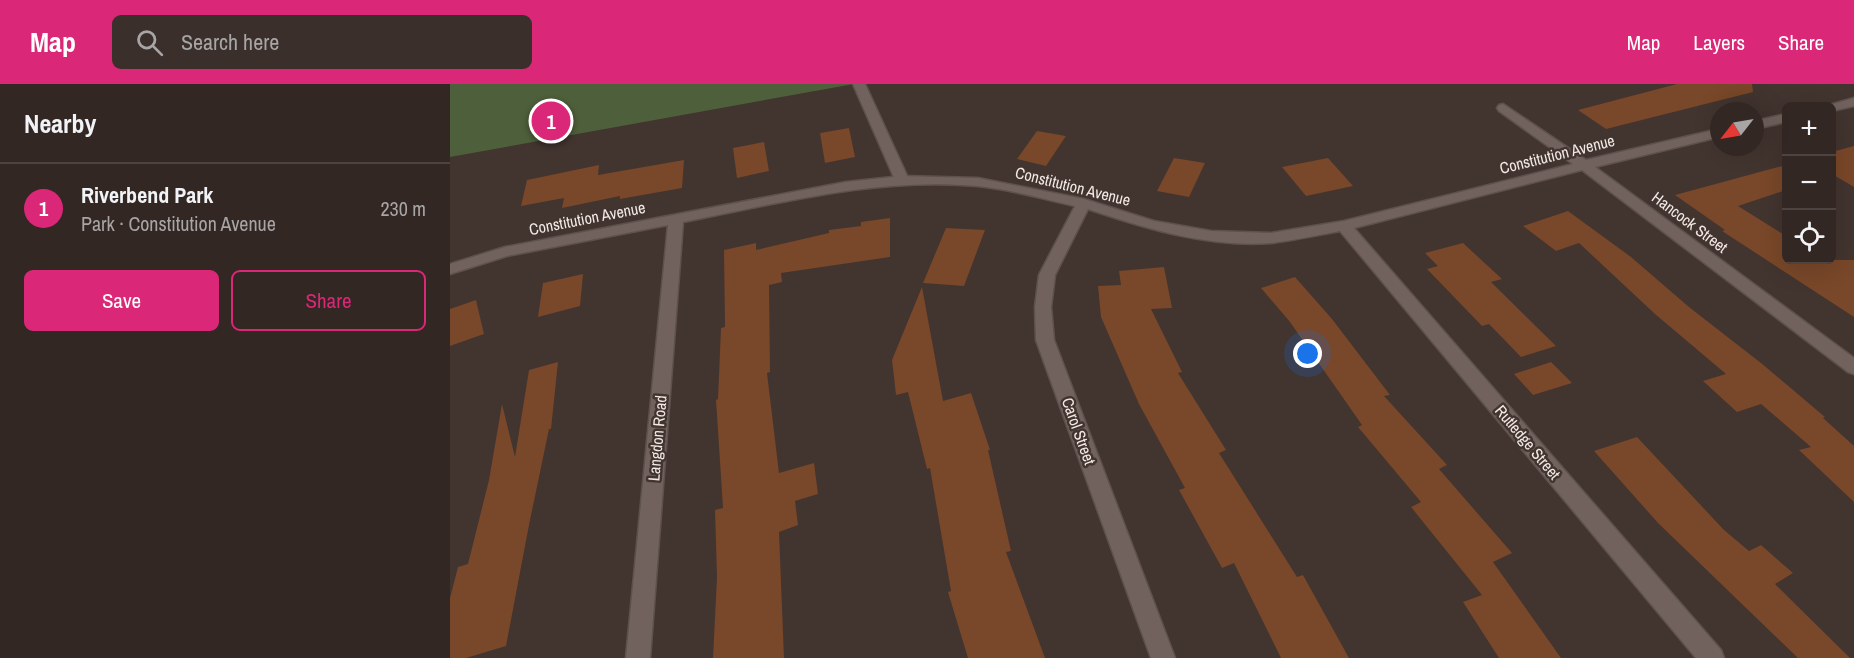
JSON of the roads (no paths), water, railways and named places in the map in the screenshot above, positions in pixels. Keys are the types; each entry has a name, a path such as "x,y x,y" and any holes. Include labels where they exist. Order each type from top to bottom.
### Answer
{"street":[{"path":"859,84 902,180"},
{"path":"1836,106 1854,102"},
{"name":"Hancock Street","path":"1503,108 1584,165 1854,367"},
{"path":"1764,123 1782,119"},
{"name":"Constitution Avenue","path":"450,269 505,252 846,186 902,180 978,182 1084,203 1151,225 1211,236 1271,238 1344,226 1710,135"},
{"name":"Carol Street","path":"1084,203 1047,275 1043,307 1045,340 1163,658"},
{"name":"Langdon Road","path":"638,658 676,219"},
{"name":"Rutledge Street","path":"1344,226 1712,658"}],"place":[{"name":"Riverbend Park","path":"551,121"}]}
